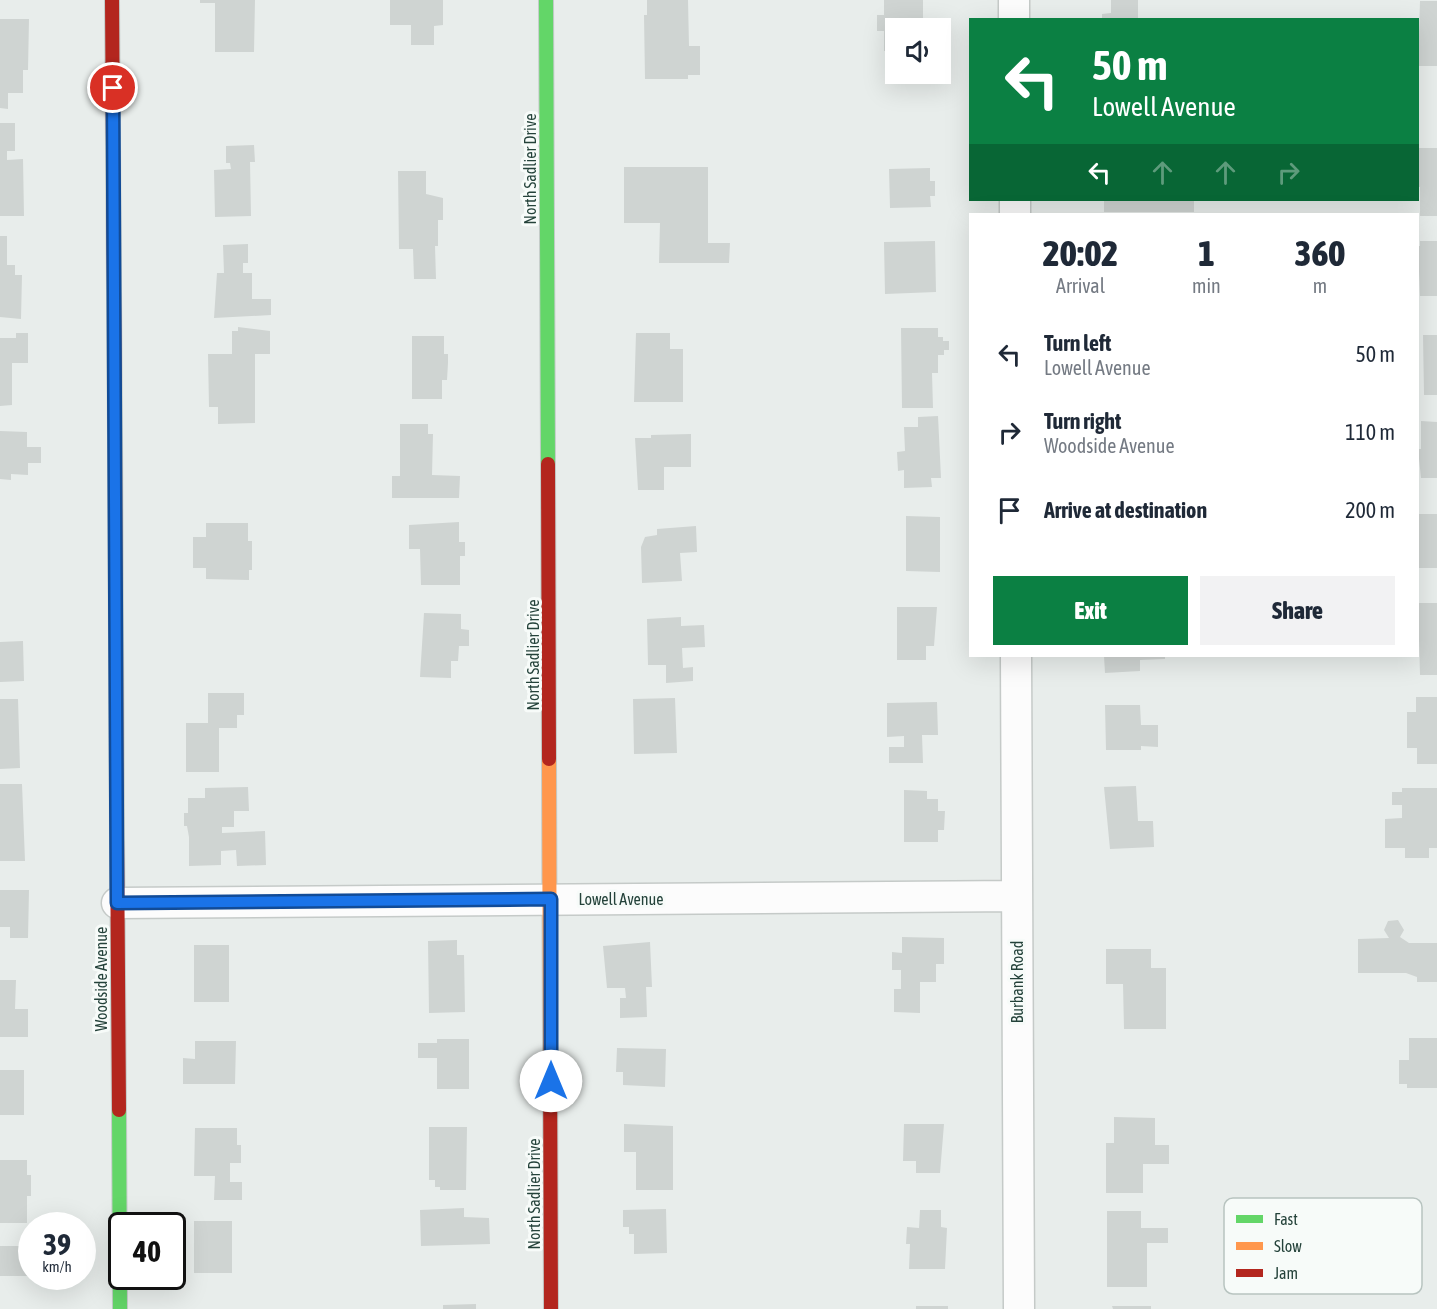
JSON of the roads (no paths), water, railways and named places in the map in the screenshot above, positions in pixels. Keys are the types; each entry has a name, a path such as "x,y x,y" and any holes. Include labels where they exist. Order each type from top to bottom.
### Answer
{"street":[{"name":"Woodside Avenue","path":"112,0 120,1309"},
{"name":"North Sadlier Drive","path":"546,0 551,899 550,1309"},
{"path":"1014,0 1014,18"},
{"name":"Burbank Road","path":"1016,657 1019,1309"},
{"name":"Lowell Avenue","path":"117,903 1017,896"}]}
